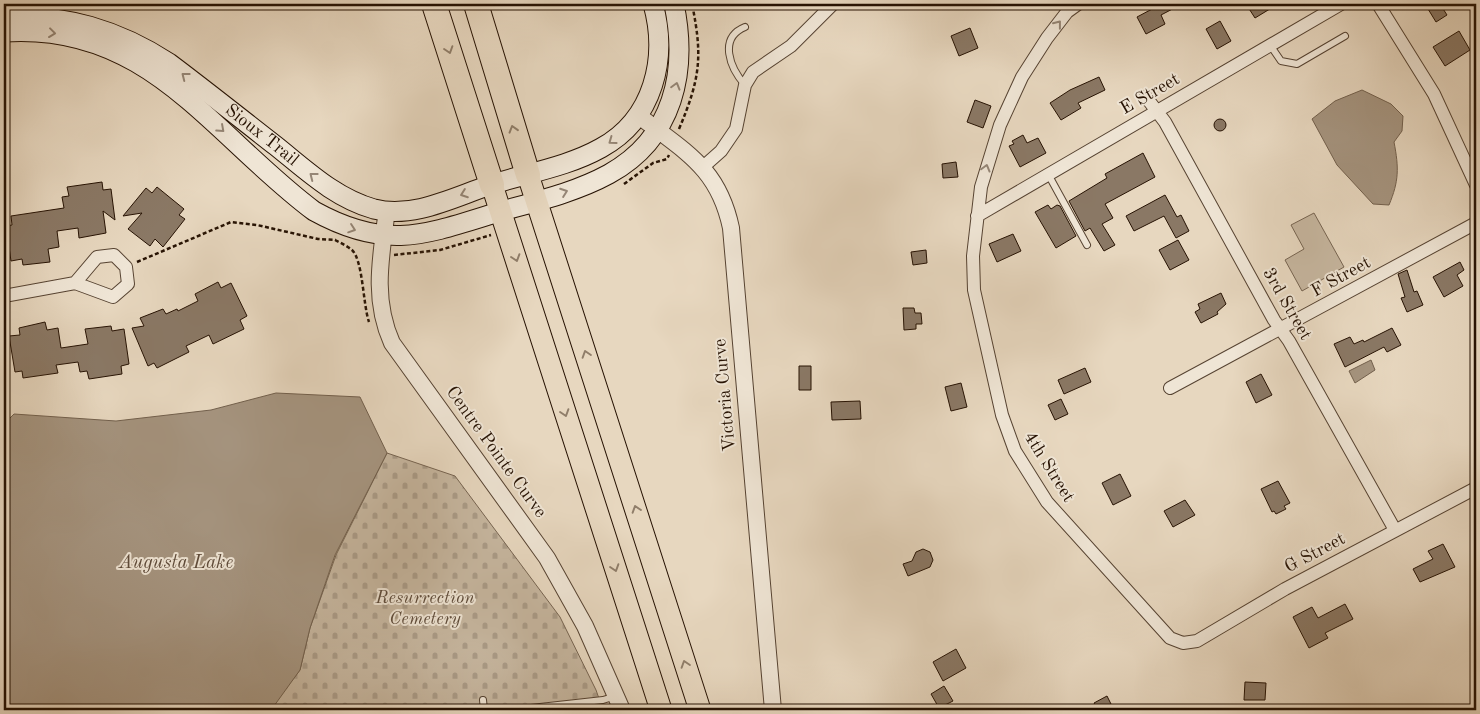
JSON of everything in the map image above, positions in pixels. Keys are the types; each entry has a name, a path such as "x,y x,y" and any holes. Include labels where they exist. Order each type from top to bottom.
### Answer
{"highway":[{"path":"434,4 661,710"},
{"path":"476,4 536,202 700,710"}],"main road":[{"name":"Sioux Trail","path":"4,18 41,18 68,21 109,32 140,45 168,62 329,188 367,207 387,210 423,208 528,175 602,147 620,134 638,115 653,87 659,62 659,33 653,4"},
{"name":"Sioux Trail","path":"4,32 28,31 70,36 103,46 135,60 172,86 314,211 348,228 384,236 429,234 536,202 609,174 638,152 657,130 667,113 678,78 680,37 674,4"}],"street":[{"path":"703,167 721,151 736,129 745,85 753,72 791,46 833,4"},
{"name":"4th Street","path":"1078,4 1067,12 1047,38 1019,85 1000,125 986,165 977,216 973,256 974,290 1002,415 1015,451 1047,502 1170,638"},
{"name":"E Street","path":"977,216 1341,4"},
{"path":"1378,4 1434,94 1476,185"},
{"name":"3rd Street","path":"1146,97 1164,122 1395,530"},
{"name":"Victoria Curve","path":"638,115 688,152 703,167 721,194 731,228 773,710"},
{"name":"Centre Pointe Curve","path":"387,210 378,295 381,312 392,343 542,550 585,626 619,703"},
{"name":"F Street","path":"1170,388 1476,224"},
{"path":"4,296 75,283 113,298 128,284 126,266 114,255 97,257 75,283"},
{"name":"G Street","path":"1170,638 1184,643 1197,642 1285,589 1476,488"}],"lane":[{"path":"745,27 733,34 730,40 730,50 732,68 745,85"},
{"path":"1270,45 1281,61 1297,64 1345,36"},
{"path":"1048,174 1087,245"},
{"path":"483,700 484,710"},
{"path":"513,710 603,700 619,703"}],"path":[{"path":"126,266 231,222 257,225 318,239 336,240"},
{"path":"328,235 352,250 358,258 364,307 369,323"}],"green space":[{"path":"1314,213 1344,267 1302,291 1285,260 1304,249 1291,225"},
{"name":"Resurrection Cemetery","path":"387,453 455,476 560,617 596,690 603,710 269,710 300,670 310,628 336,555"}],"water":[{"path":"1362,90 1391,104 1403,116 1402,131 1394,142 1397,174 1395,189 1389,205 1373,204 1337,165 1312,119 1335,101"},
{"path":"1371,360 1375,370 1355,383 1349,371"},
{"name":"Augusta Lake","path":"276,393 360,397 387,453 335,555 310,628 300,670 274,706 269,710 4,710 4,424 14,414 116,421 211,410"}],"building":[{"path":"1151,4 1182,4 1161,15 1165,24 1146,34 1137,17 1154,8"},
{"path":"1246,4 1278,4 1255,18"},
{"path":"1425,4 1440,4 1447,15 1436,22"},
{"path":"1220,21 1231,41 1217,49 1206,29"},
{"path":"970,28 978,48 959,56 951,36"},
{"path":"1459,31 1470,50 1445,66 1433,47"},
{"path":"1099,77 1105,90 1078,103 1081,108 1061,120 1050,103 1070,90"},
{"path":"975,100 991,106 983,128 967,122"},
{"path":"1218,119 1222,119 1226,125 1222,131 1218,131 1214,127 1214,123"},
{"path":"1023,135 1027,143 1038,138 1046,153 1020,167 1009,146 1014,144 1012,141"},
{"path":"1143,153 1155,177 1105,204 1113,218 1102,224 1115,245 1104,251 1090,228 1085,231 1069,201 1107,178 1105,174"},
{"path":"956,162 958,177 943,178 942,164"},
{"path":"102,182 103,190 111,189 115,220 103,211 106,233 79,238 78,228 57,231 59,247 48,249 50,262 23,265 22,259 11,261 6,226 12,225 11,216 64,208 62,197 69,196 67,187"},
{"path":"157,187 184,209 179,215 185,219 163,247 155,239 150,246 128,229 142,213 123,216 146,188 152,193"},
{"path":"1165,195 1177,217 1181,215 1189,231 1176,238 1164,216 1134,231 1126,216"},
{"path":"1048,205 1051,209 1057,205 1060,206 1076,236 1056,248 1035,212"},
{"path":"1013,234 1021,251 997,262 989,244"},
{"path":"1178,240 1189,260 1170,270 1159,250"},
{"path":"926,250 927,263 913,265 911,252"},
{"path":"1460,262 1464,270 1457,275 1463,286 1444,297 1433,277"},
{"path":"1407,270 1414,292 1417,291 1423,305 1407,312 1401,298 1405,297 1398,274"},
{"path":"218,282 221,288 231,283 247,316 240,320 244,329 213,344 209,335 186,346 189,352 157,368 154,363 148,366 132,328 144,326 140,318 163,309 166,314 177,309 178,311 198,301 195,294"},
{"path":"1221,293 1226,304 1217,312 1218,314 1201,323 1195,312 1200,309 1198,304"},
{"path":"903,308 914,308 915,313 921,313 922,324 916,324 916,329 904,330"},
{"path":"45,322 47,330 58,328 61,348 88,344 85,329 111,326 112,331 124,329 129,364 121,366 122,374 89,379 87,371 80,372 78,362 56,365 58,373 23,378 22,371 15,372 9,336 20,335 19,328"},
{"path":"1392,328 1401,345 1387,352 1384,347 1345,367 1334,344 1350,337 1354,344 1363,340 1364,342"},
{"path":"799,366 811,366 811,390 799,390"},
{"path":"1085,368 1091,382 1064,394 1058,380"},
{"path":"1261,374 1272,395 1256,403 1246,382"},
{"path":"961,383 967,407 951,411 945,387"},
{"path":"1061,399 1068,414 1055,420 1048,405"},
{"path":"860,401 861,419 832,420 831,402"},
{"path":"1120,474 1131,496 1113,505 1102,483"},
{"path":"1278,481 1290,503 1284,506 1286,509 1276,514 1274,511 1272,512 1261,489"},
{"path":"1185,500 1195,515 1173,527 1164,511"},
{"path":"1443,544 1455,567 1420,582 1413,569 1433,559 1428,551"},
{"path":"923,549 930,552 933,560 930,567 908,576 903,564 912,561 916,552"},
{"path":"1345,604 1353,619 1325,633 1328,638 1309,648 1293,617 1312,607 1318,618"},
{"path":"956,649 966,668 943,681 933,662"},
{"path":"1245,682 1266,683 1265,700 1244,700"},
{"path":"944,686 953,701 939,708 931,694"},
{"path":"1107,696 1114,710 1098,710 1094,703"}]}
